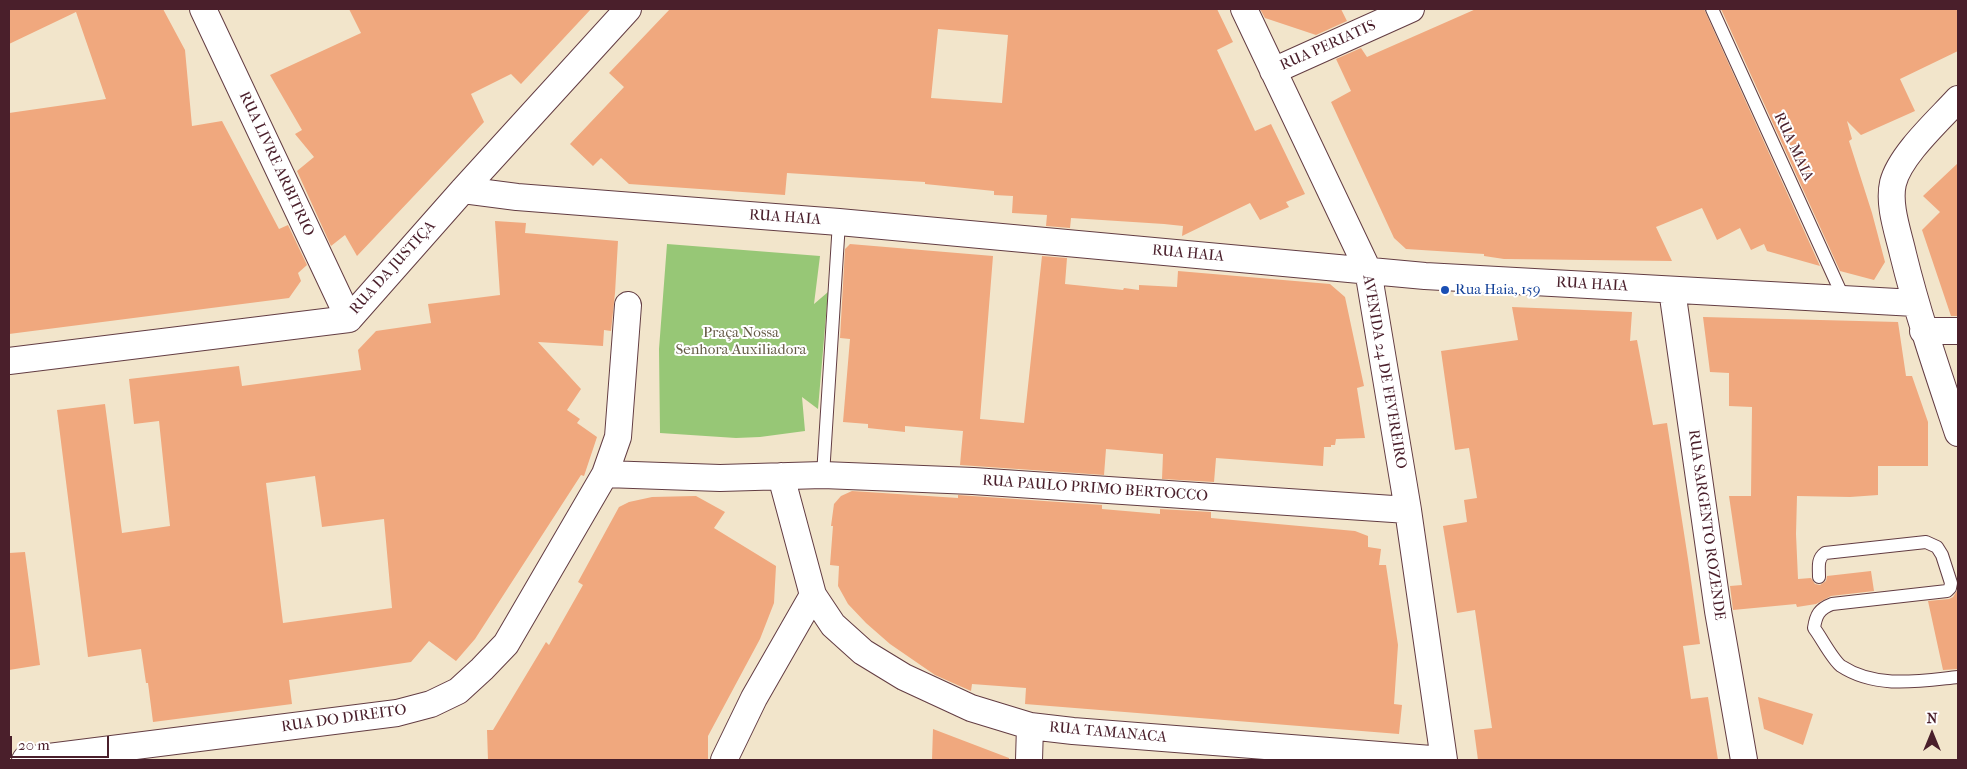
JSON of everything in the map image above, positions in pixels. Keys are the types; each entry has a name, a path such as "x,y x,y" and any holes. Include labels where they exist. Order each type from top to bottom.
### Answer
{"street":[{"name":"RUA LIVRE ARBITRIO","path":"203,9 349,318"},
{"name":"RUA DA JUSTIÇA","path":"9,361 349,318 628,9"},
{"name":"AVENIDA 24 DE FEVEREIRO","path":"1244,9 1368,270 1408,510 1444,760"},
{"name":"RUA PERIATIS","path":"1273,70 1411,9"},
{"path":"1958,99 1902,162 1893,183 1895,222 1915,303 1958,433"},
{"name":"RUA HAIA","path":"463,190 517,197 839,222 1425,276 1915,303"},
{"name":"RUA SARGENTO ROZENDE","path":"1672,290 1717,601 1744,760"},
{"path":"628,305 618,437 605,474 720,478 782,476 813,596 754,698 724,760"},
{"path":"1924,331 1958,331"},
{"name":"RUA DO DIREITO","path":"25,760 397,714 431,704 458,690 506,644 605,474"},
{"name":"RUA PAULO PRIMO BERTOCCO","path":"782,476 823,475 993,482 1408,510"},
{"name":"RUA TAMANACA","path":"813,596 833,625 862,652 904,678 971,708 1030,726 1444,760"},
{"path":"1029,760 1030,726"}],"lane":[{"name":"RUA MAIA","path":"1712,9 1844,299"},
{"path":"823,475 839,222"},
{"path":"1819,577 1819,562 1825,553 1926,542 1937,547 1942,555 1951,584 1947,591 1822,606 1816,616 1814,628 1840,665 1862,675 1885,682 1958,677"}],"green space":[{"name":"Praça Nossa Senhora Auxiliadora","path":"667,244 820,256 814,304 828,292 818,409 802,397 805,431 736,438 660,433 659,349"}],"building":[{"path":"9,9 163,9 185,50 192,126 222,121 279,229 288,225 307,265 298,273 301,281 289,298 9,334 9,113 106,99 76,12 9,44"},
{"path":"349,9 591,9 521,84 511,74 471,94 484,122 357,256 345,235 331,246 297,171 314,157 295,134 302,130 270,75 361,33"},
{"path":"670,9 1217,9 1233,42 1217,50 1255,131 1271,124 1305,194 1286,202 1289,207 1260,220 1250,203 1182,236 1183,226 1164,224 1071,218 1070,228 1046,226 1047,215 1012,213 1013,196 994,195 994,191 925,184 925,182 787,173 785,195 629,184 601,158 593,166 570,144 624,87 609,73","holes":["938,29 1008,35 1002,103 931,98"]},
{"path":"1260,9 1341,9 1347,21 1316,35 1265,18"},
{"path":"1476,9 1704,9 1820,266 1767,251 1764,244 1751,250 1740,228 1717,240 1702,208 1656,227 1672,261 1504,259 1484,256 1484,254 1406,249 1394,238 1331,102 1351,91 1336,59 1361,48 1367,57"},
{"path":"1721,9 1958,9 1958,51 1900,79 1915,111 1861,135 1847,121 1852,139 1849,141 1872,213 1885,262 1874,280 1840,271"},
{"path":"1958,163 1958,316 1951,316 1922,230 1940,212 1923,196"},
{"path":"495,221 526,223 525,233 618,241 611,331 604,330 603,346 538,342 581,389 567,410 580,419 577,423 597,437 584,476 581,475 475,639 456,661 429,641 411,662 289,680 292,704 153,722 141,649 88,657 57,410 105,404 122,533 170,526 159,421 134,424 129,379 239,366 242,386 361,370 358,350 376,331 431,323 428,304 500,295","holes":["315,476 322,527 384,519 392,608 283,623 266,483"]},
{"path":"850,244 993,256 980,419 1024,423 1042,256 1067,258 1065,284 1123,290 1124,288 1139,290 1139,285 1177,287 1178,271 1330,284 1345,297 1364,386 1357,388 1365,438 1336,439 1335,445 1324,447 1323,466 1216,458 1214,482 1162,479 1163,454 1106,449 1104,475 960,465 963,431 905,426 905,432 868,428 868,424 843,422 850,339 840,338 845,249"},
{"path":"1512,307 1632,312 1630,341 1637,340 1653,425 1667,423 1688,559 1700,644 1683,646 1691,699 1708,697 1718,760 1478,760 1474,730 1492,728 1475,610 1457,613 1443,526 1467,522 1464,500 1477,498 1469,448 1455,450 1441,351 1518,340"},
{"path":"1703,317 1898,322 1906,376 1912,376 1928,422 1928,466 1878,466 1878,495 1850,497 1797,496 1798,579 1811,578 1815,584 1820,585 1826,581 1827,576 1871,571 1874,591 1831,596 1816,604 1797,607 1796,604 1733,610 1730,586 1742,585 1729,496 1751,496 1752,407 1729,406 1729,373 1710,372"},
{"path":"852,491 958,498 958,495 1102,505 1102,509 1160,514 1160,509 1211,512 1211,518 1355,531 1368,536 1368,547 1381,549 1379,565 1386,565 1398,645 1394,704 1402,705 1399,734 1025,704 1026,688 972,684 971,691 935,675 890,644 848,604 838,586 839,566 830,565 833,526 831,526 834,504 841,496"},
{"path":"696,496 725,512 714,528 776,566 774,603 760,639 708,736 708,760 488,760 487,730 493,730 546,642 549,645 583,585 578,582 619,507 629,502 652,497"},
{"path":"25,552 40,665 9,670 9,553"},
{"path":"1958,589 1958,669 1943,670 1928,601 1949,599 1953,597"},
{"path":"1758,697 1813,714 1803,745 1764,729"},
{"path":"933,729 1009,758 1009,760 932,760"}],"place":[{"name":"Rua Haia, 159","path":"1445,290"}]}
